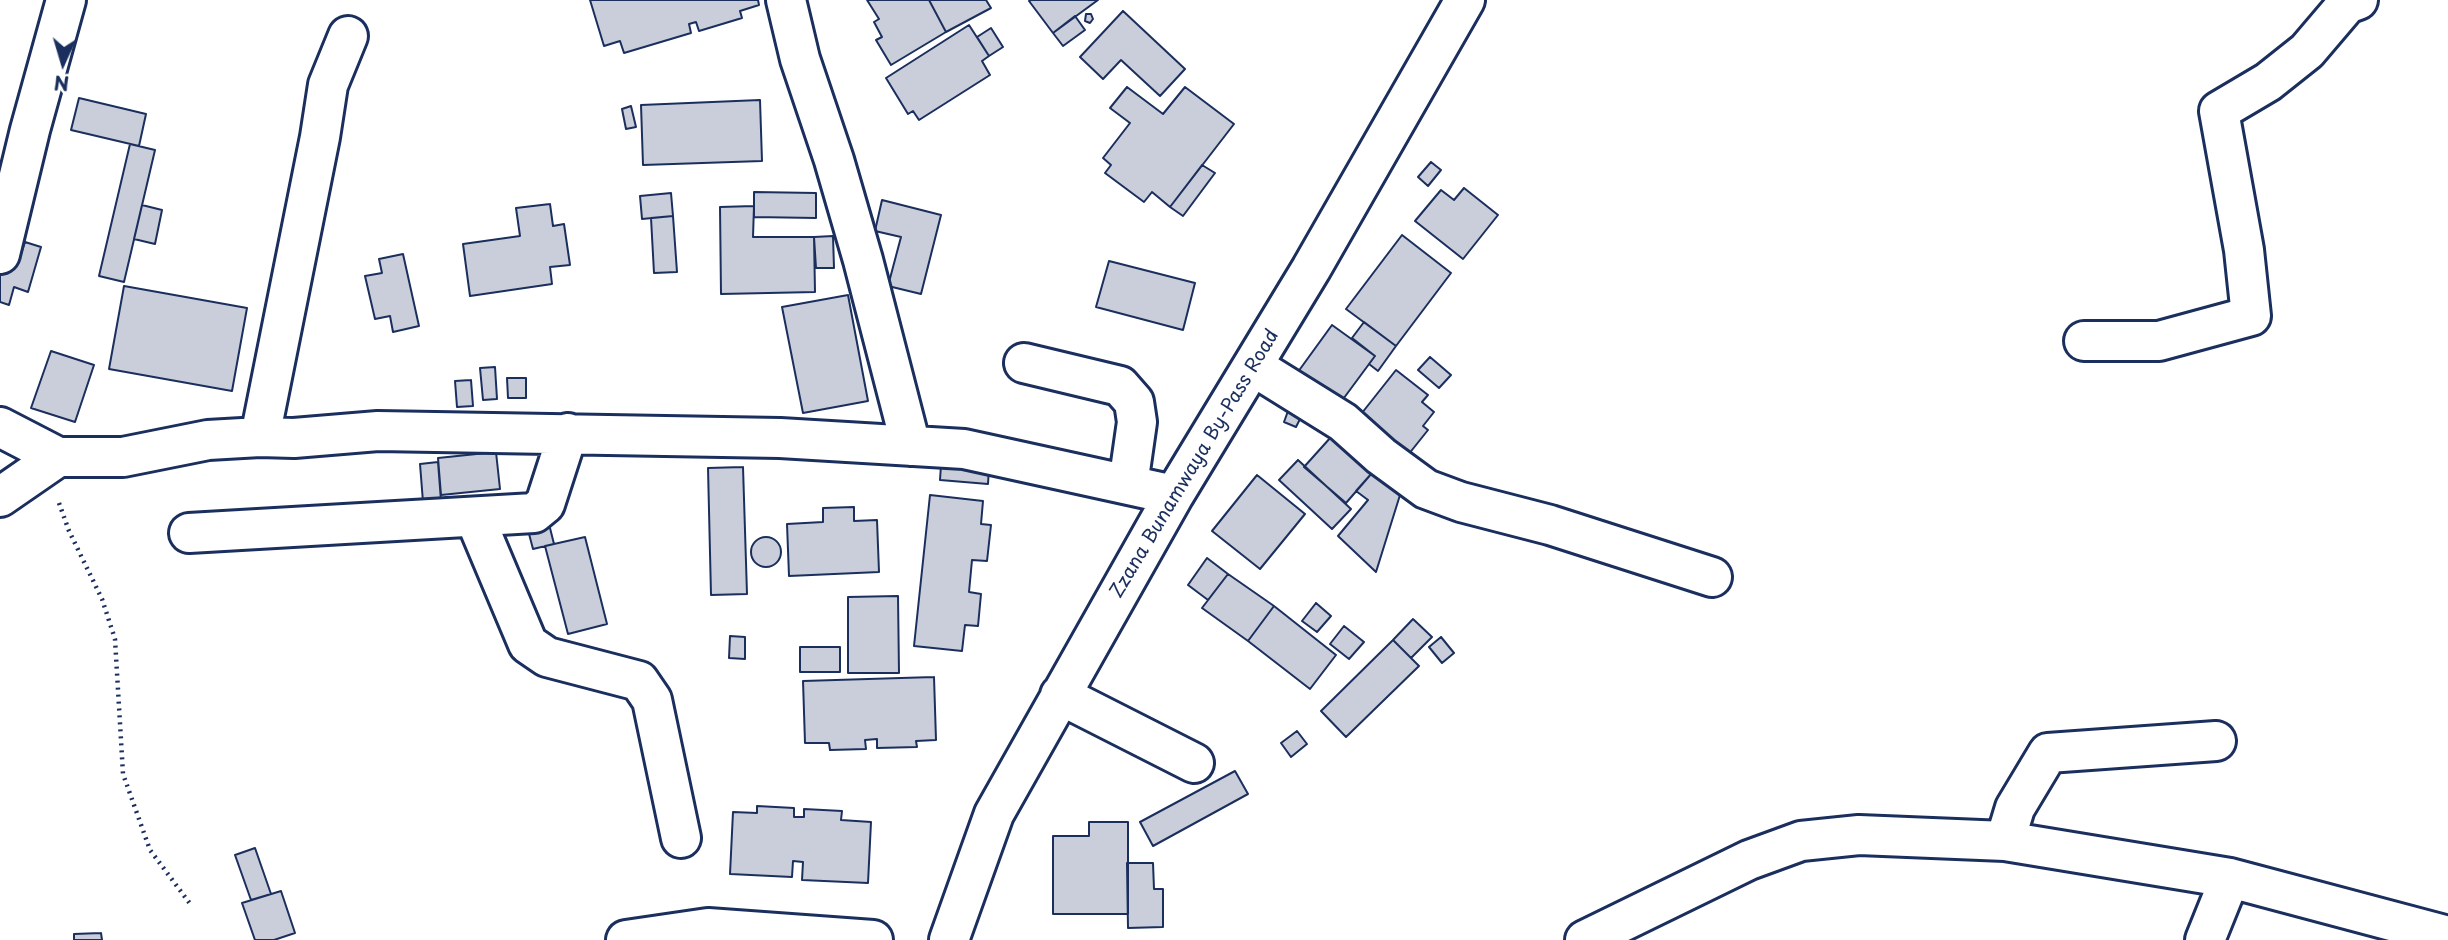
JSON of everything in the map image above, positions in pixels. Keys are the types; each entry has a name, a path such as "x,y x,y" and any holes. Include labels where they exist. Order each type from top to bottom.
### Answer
{"street":[{"path":"0,254 30,130 66,0"},
{"path":"786,0 800,59 834,160 863,260 911,446"},
{"path":"2084,341 2159,341 2251,316 2244,250 2219,111 2268,82 2307,51 2347,4 2358,0"},
{"name":"Zzana Bunamwaya By-Pass Road","path":"949,940 993,814 1174,495 1253,366 1452,6"},
{"path":"260,437 328,85 348,36"},
{"path":"1024,363 1120,386 1134,402 1138,422 1128,485"},
{"path":"1253,366 1343,422 1381,456 1426,489 1461,502 1550,525 1712,577"},
{"path":"0,427 58,457 123,457 208,440 294,438 378,430 780,438 964,449 1174,495"},
{"path":"188,533 534,513 545,504 568,433"},
{"path":"0,497 58,457"},
{"path":"475,518 528,644 547,657 639,681 652,700 681,838"},
{"path":"1060,695 1194,763"},
{"path":"2005,841 2015,808 2048,752 2216,741"},
{"path":"1585,940 1749,860 1801,841 1859,835 2005,841 2230,878 2346,924 2448,936"},
{"path":"2205,940 2230,878"},
{"path":"626,940 709,928 873,940"}],"path":[{"path":"58,457 55,492 69,531 102,599 115,639 123,774 150,850 191,905"}],"building":[{"path":"590,0 758,0 759,5 740,11 742,18 699,31 696,22 689,24 691,33 624,53 620,41 604,46"},
{"path":"867,0 929,0 946,32 891,65 876,40 882,37 874,22 879,19"},
{"path":"929,0 986,0 991,8 946,32"},
{"path":"1098,0 1053,33 1029,1"},
{"path":"1123,11 1185,69 1160,96 1121,60 1103,79 1080,57"},
{"path":"1086,14 1091,14 1093,19 1090,23 1085,21"},
{"path":"1075,16 1085,30 1063,46 1053,33"},
{"path":"969,25 989,56 982,61 990,75 919,120 913,111 908,114 886,78"},
{"path":"991,28 1003,47 989,56 977,37"},
{"path":"1127,87 1163,114 1185,87 1234,124 1170,207 1152,192 1144,202 1105,173 1111,165 1103,158 1130,123 1110,108"},
{"path":"79,98 146,114 139,146 71,130"},
{"path":"760,100 762,161 643,165 641,105"},
{"path":"631,106 636,127 626,129 622,109"},
{"path":"130,144 155,150 124,282 99,276"},
{"path":"1431,162 1441,170 1428,186 1418,177"},
{"path":"1202,165 1215,173 1183,216 1170,207"},
{"path":"1464,188 1498,215 1463,259 1415,221 1441,190 1454,200"},
{"path":"754,192 816,193 816,218 754,217"},
{"path":"671,193 673,216 642,219 640,196"},
{"path":"882,200 941,215 921,294 888,286 901,237 875,231"},
{"path":"550,204 553,226 564,224 570,265 550,267 552,284 470,296 463,244 520,236 516,208"},
{"path":"142,205 162,210 155,244 134,239"},
{"path":"754,206 753,237 814,237 815,292 721,294 720,207"},
{"path":"673,216 677,272 654,273 651,218"},
{"path":"1402,235 1451,273 1396,346 1346,309"},
{"path":"833,236 834,268 816,268 814,237"},
{"path":"25,242 41,247 28,292 14,287 9,305 0,302 0,274 6,253 20,257"},
{"path":"403,254 419,326 393,332 390,316 375,319 365,276 382,273 379,259"},
{"path":"1109,261 1195,283 1183,330 1096,307"},
{"path":"124,286 247,308 232,391 109,369"},
{"path":"848,295 868,401 803,413 782,307"},
{"path":"1364,322 1396,346 1378,371 1369,364 1375,356 1352,338"},
{"path":"1332,325 1375,356 1338,406 1295,376"},
{"path":"51,351 94,365 75,422 31,408"},
{"path":"1430,357 1451,375 1439,388 1418,370"},
{"path":"495,367 497,399 483,400 480,368"},
{"path":"1396,370 1428,395 1422,402 1434,412 1423,426 1428,430 1408,455 1354,423"},
{"path":"507,378 526,378 526,398 508,398"},
{"path":"471,380 473,406 457,407 455,381"},
{"path":"1288,411 1301,417 1296,427 1284,422"},
{"path":"1331,437 1372,473 1346,503 1304,467"},
{"path":"496,452 500,489 441,495 438,458"},
{"path":"1298,460 1351,509 1332,529 1279,480"},
{"path":"438,462 441,501 423,502 420,464"},
{"path":"941,465 989,468 988,484 940,480"},
{"path":"743,467 747,594 711,595 708,468"},
{"path":"1372,473 1400,495 1376,572 1338,536 1368,500 1356,491"},
{"path":"1257,475 1305,514 1260,569 1212,531"},
{"path":"930,495 983,501 981,524 991,525 987,561 972,560 969,592 981,594 978,626 965,625 962,651 914,646"},
{"path":"854,507 854,521 877,520 879,572 789,576 787,524 823,522 823,508"},
{"path":"549,524 554,544 533,549 528,530"},
{"path":"585,537 607,624 568,634 545,546"},
{"path":"766,537 772,538 780,546 780,558 772,566 766,567 760,566 752,558 751,552 752,546 760,538"},
{"path":"1207,558 1228,574 1208,600 1188,585"},
{"path":"1228,574 1274,606 1248,641 1202,608"},
{"path":"898,596 899,673 848,673 848,597"},
{"path":"1316,603 1331,616 1317,632 1302,621"},
{"path":"1274,606 1336,655 1310,689 1248,641"},
{"path":"1413,619 1432,637 1411,658 1393,640"},
{"path":"1344,626 1364,642 1349,659 1330,644"},
{"path":"730,636 745,637 745,659 729,658"},
{"path":"1441,637 1454,653 1442,663 1429,647"},
{"path":"1393,640 1419,666 1346,737 1321,711"},
{"path":"800,647 840,647 840,672 800,672"},
{"path":"934,677 936,740 916,741 917,747 877,748 877,739 865,740 866,749 830,750 829,743 805,743 803,681"},
{"path":"1297,731 1307,744 1291,757 1281,743"},
{"path":"1235,771 1248,794 1153,846 1140,822"},
{"path":"757,806 794,808 794,817 804,817 804,809 842,811 841,820 871,822 868,883 802,880 803,862 793,861 792,877 730,874 733,812 757,813"},
{"path":"1089,822 1128,822 1128,914 1053,914 1053,836 1089,836"},
{"path":"255,848 271,894 251,900 235,855"},
{"path":"1127,863 1153,863 1154,889 1163,889 1163,927 1128,928"},
{"path":"281,891 295,933 274,940 255,940 242,903"},
{"path":"101,933 102,940 74,940 74,934"}]}
